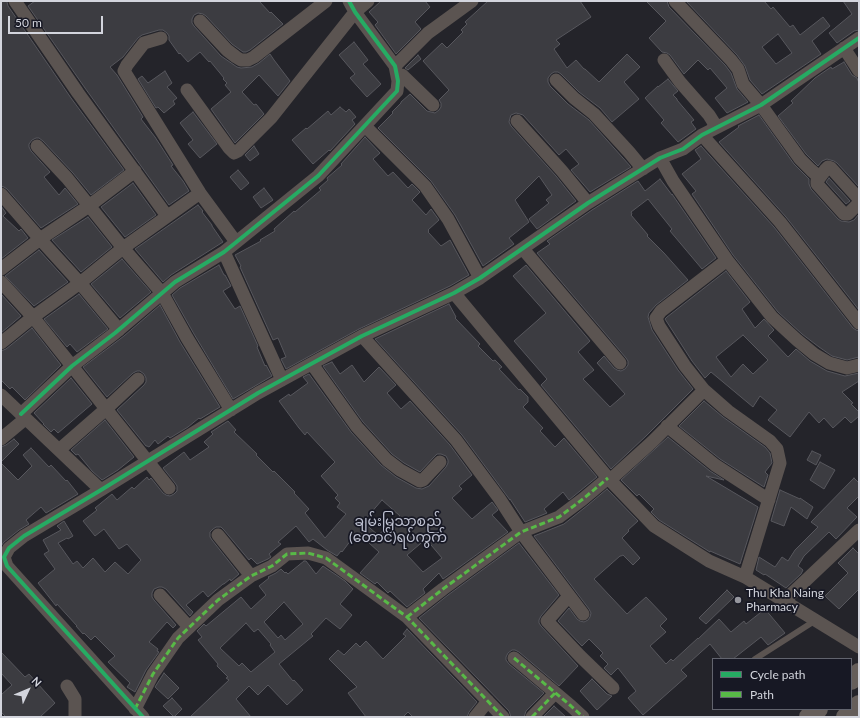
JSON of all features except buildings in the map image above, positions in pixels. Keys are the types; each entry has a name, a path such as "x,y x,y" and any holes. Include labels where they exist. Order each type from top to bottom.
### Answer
{"main road":[{"path":"846,717 859,705"},
{"path":"809,717 817,710"}],"street":[{"path":"200,21 236,58 248,60 254,57 326,1"},
{"path":"187,90 234,153 238,151 271,118 352,6 368,1"},
{"path":"396,70 428,33 472,1"},
{"path":"675,1 731,60 738,69 743,84 761,105 800,159 819,177"},
{"path":"20,3 78,93 167,216"},
{"path":"352,6 396,70 433,105"},
{"path":"161,38 144,43 127,65 124,72 200,193 236,242"},
{"path":"503,717 407,617 326,558 308,553 287,554 272,566 251,576 218,600 189,627 178,638 154,674 139,713 6,566 2,557 9,548 24,536 258,393 362,336 454,293 480,278 588,203 660,158 684,150 708,132 761,105 859,38"},
{"path":"844,48 859,72"},
{"path":"664,60 714,123 708,132"},
{"path":"1,439 72,366 119,330 175,282 224,252 318,176 397,91 398,82 396,70"},
{"path":"556,80 574,98 594,114 643,169"},
{"path":"517,121 562,171 588,203"},
{"path":"364,126 425,186 448,219 480,278"},
{"path":"708,132 859,323"},
{"path":"37,146 67,178 123,248 162,293 186,338 231,410"},
{"path":"660,158 673,181 727,260 772,316 797,340 814,354 829,363 847,368 859,365"},
{"path":"828,167 831,168 858,204 848,214 844,214 817,184 816,180 819,177 828,167"},
{"path":"1,269 135,171"},
{"path":"1,343 123,248 200,193"},
{"path":"1,194 80,283 119,330"},
{"path":"523,249 620,363"},
{"path":"224,252 282,380"},
{"path":"727,260 661,311 656,318 659,326 685,366 704,390 770,441 777,449 780,463 745,577"},
{"path":"1,282 33,317 169,488"},
{"path":"454,293 609,479 654,526 710,560 745,577 859,647"},
{"path":"362,336 456,440 499,498 521,532 583,614"},
{"path":"312,364 357,427 387,460 400,470 420,481 423,480 440,462"},
{"path":"59,450 138,379"},
{"path":"407,617 521,532 559,517 583,499 652,442 704,390"},
{"path":"1,395 101,490"},
{"path":"667,426 715,465 769,500"},
{"path":"784,601 859,530"},
{"path":"218,536 251,576"},
{"path":"160,595 189,627"},
{"path":"569,596 547,621 613,688"},
{"path":"514,658 583,717"},
{"path":"67,686 76,699 75,717"},
{"path":"532,717 555,693"},
{"path":"475,717 488,701"}],"lane":[{"path":"757,658 816,620"}],"marked path":[{"path":"407,617 521,532 559,517 608,478"},
{"path":"135,709 153,674 178,638 218,600 251,576 272,566 287,554 308,553 326,558 407,617 503,717"},
{"path":"514,658 583,717"},
{"path":"532,717 555,693"}],"cycle path":[{"path":"21,414 72,366 115,333 175,282 224,252 318,176 397,91 398,81 395,66 355,12 349,1"},
{"path":"143,717 7,566 4,557 9,548 24,536 258,393 362,336 454,293 480,278 588,203 660,158 683,149 702,135 761,105 859,38"}],"place":[{"name":"Thu Kha Naing Pharmacy","path":"738,600"}],"district":[{"name":"ချမ်းမြသာစည် (တောင်)ရပ်ကွက်","path":"398,530"}]}
